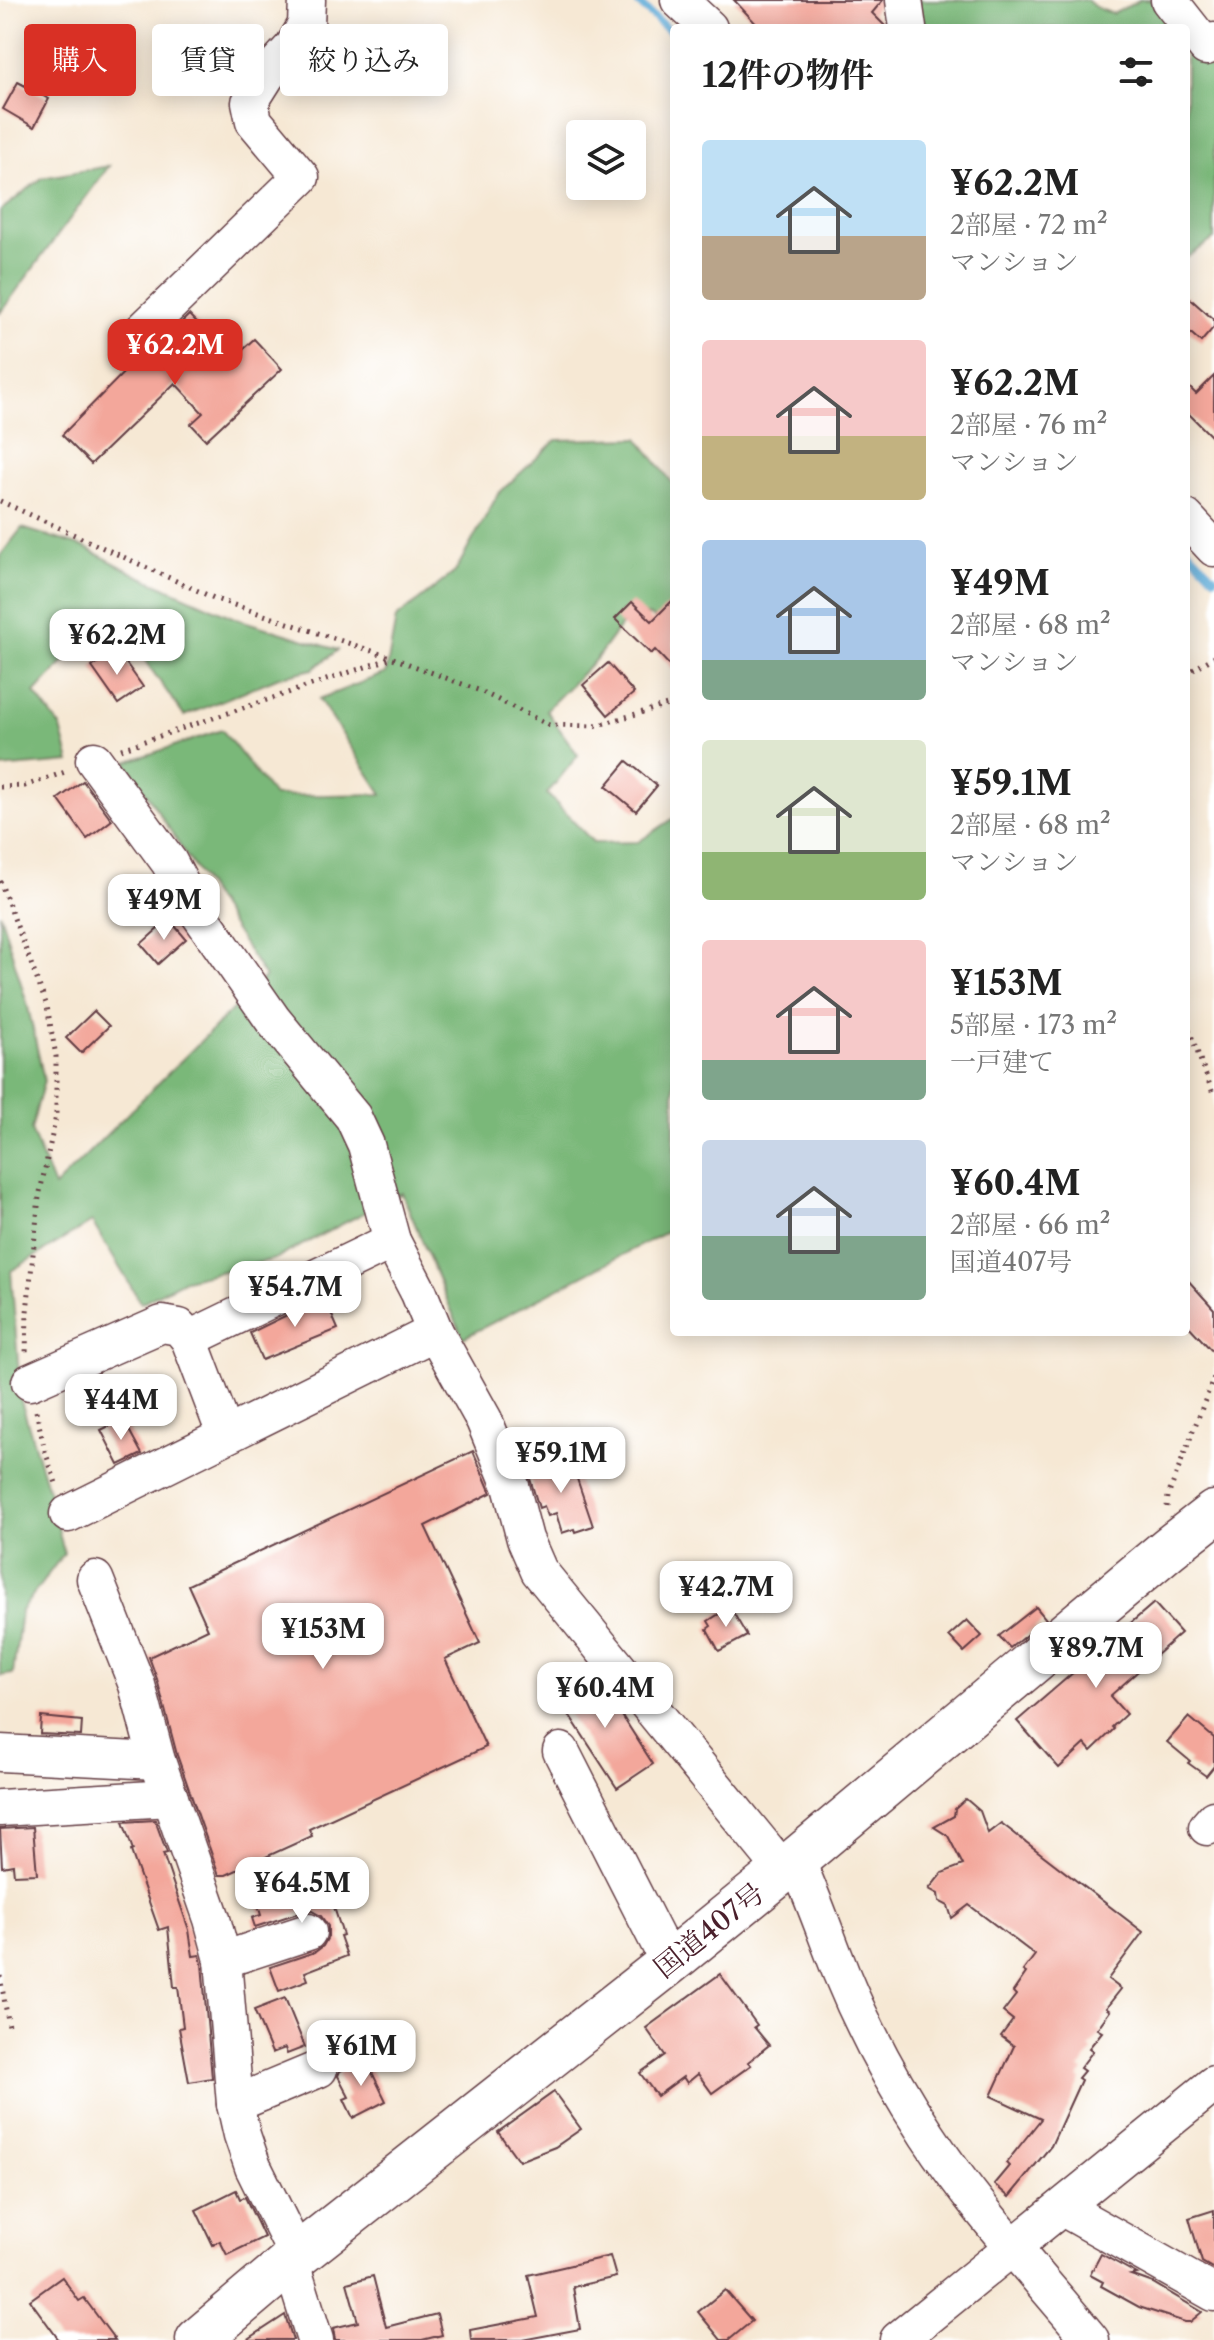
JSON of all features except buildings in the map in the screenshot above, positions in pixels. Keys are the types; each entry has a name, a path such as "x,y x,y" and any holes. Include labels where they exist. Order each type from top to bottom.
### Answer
{"highway":[{"name":"国道407号","path":"198,2340 294,2260 669,1963 1214,1513"}],"street":[{"path":"133,340 301,177 254,121 250,102 267,75 293,47 306,25 307,0"},
{"path":"679,0 705,24"},
{"path":"904,0 907,24"},
{"path":"1169,0 1188,24"},
{"path":"1190,27 1206,47 1214,41"},
{"path":"1190,522 1214,548"},
{"path":"94,760 169,862 188,898 273,1020 353,1117 366,1145 392,1241 435,1332 484,1420 511,1486 525,1539 539,1571 774,1859 788,1866 813,1898 842,1975 886,2067 927,2135 972,2197 1091,2340"},
{"path":"189,1339 392,1241"},
{"path":"30,1382 162,1324 179,1327 189,1339 225,1434"},
{"path":"68,1514 435,1332"},
{"path":"95,1579 137,1685 157,1761 212,1919 223,1960 235,2104 242,2135 294,2260 315,2340"},
{"path":"561,1751 669,1963"},
{"path":"0,1753 157,1761"},
{"path":"0,1808 170,1798"},
{"path":"223,1960 308,1932"},
{"path":"235,2104 319,2069"},
{"path":"898,2340 1214,2084"},
{"path":"1063,2208 1214,2293"}],"path":[{"path":"0,501 216,599 478,690 549,725 595,726 670,704"},
{"path":"1190,672 1214,657"},
{"path":"0,787 25,786 142,741 393,658"},
{"path":"0,881 1,892 47,1006 56,1056 56,1116 39,1197 27,1312 26,1355 45,1451 68,1514"},
{"path":"1190,1033 1214,1096"},
{"path":"1169,1548 1165,1535 1168,1496 1214,1377"},
{"path":"0,1976 9,2026"}],"green space":[{"path":"917,0 1087,0 1113,14 1140,0 1154,0 1175,24 925,24 919,16"},
{"path":"1190,44 1214,74 1214,239 1190,255"},
{"path":"109,166 0,313 0,211 42,178"},
{"path":"638,438 670,480 670,624 632,610 596,659 546,710 578,755 547,794 594,843 638,842 670,821 670,1230 463,1338 402,1193 275,1259 185,1280 141,1303 92,1222 11,1271 21,1401 64,1553 21,1611 13,1674 0,1676 0,913 28,1007 44,1080 31,1130 54,1187 265,977 126,762 222,730 274,796 382,794 319,699 386,673 396,618 455,572 498,494 556,440"},
{"path":"22,528 84,547 137,575 237,619 338,650 313,669 279,677 184,716 130,639 85,639 35,693 61,728 70,762 0,768 0,556"}],"waterway":[{"path":"635,0 670,31"},
{"path":"1190,552 1214,577"}]}
